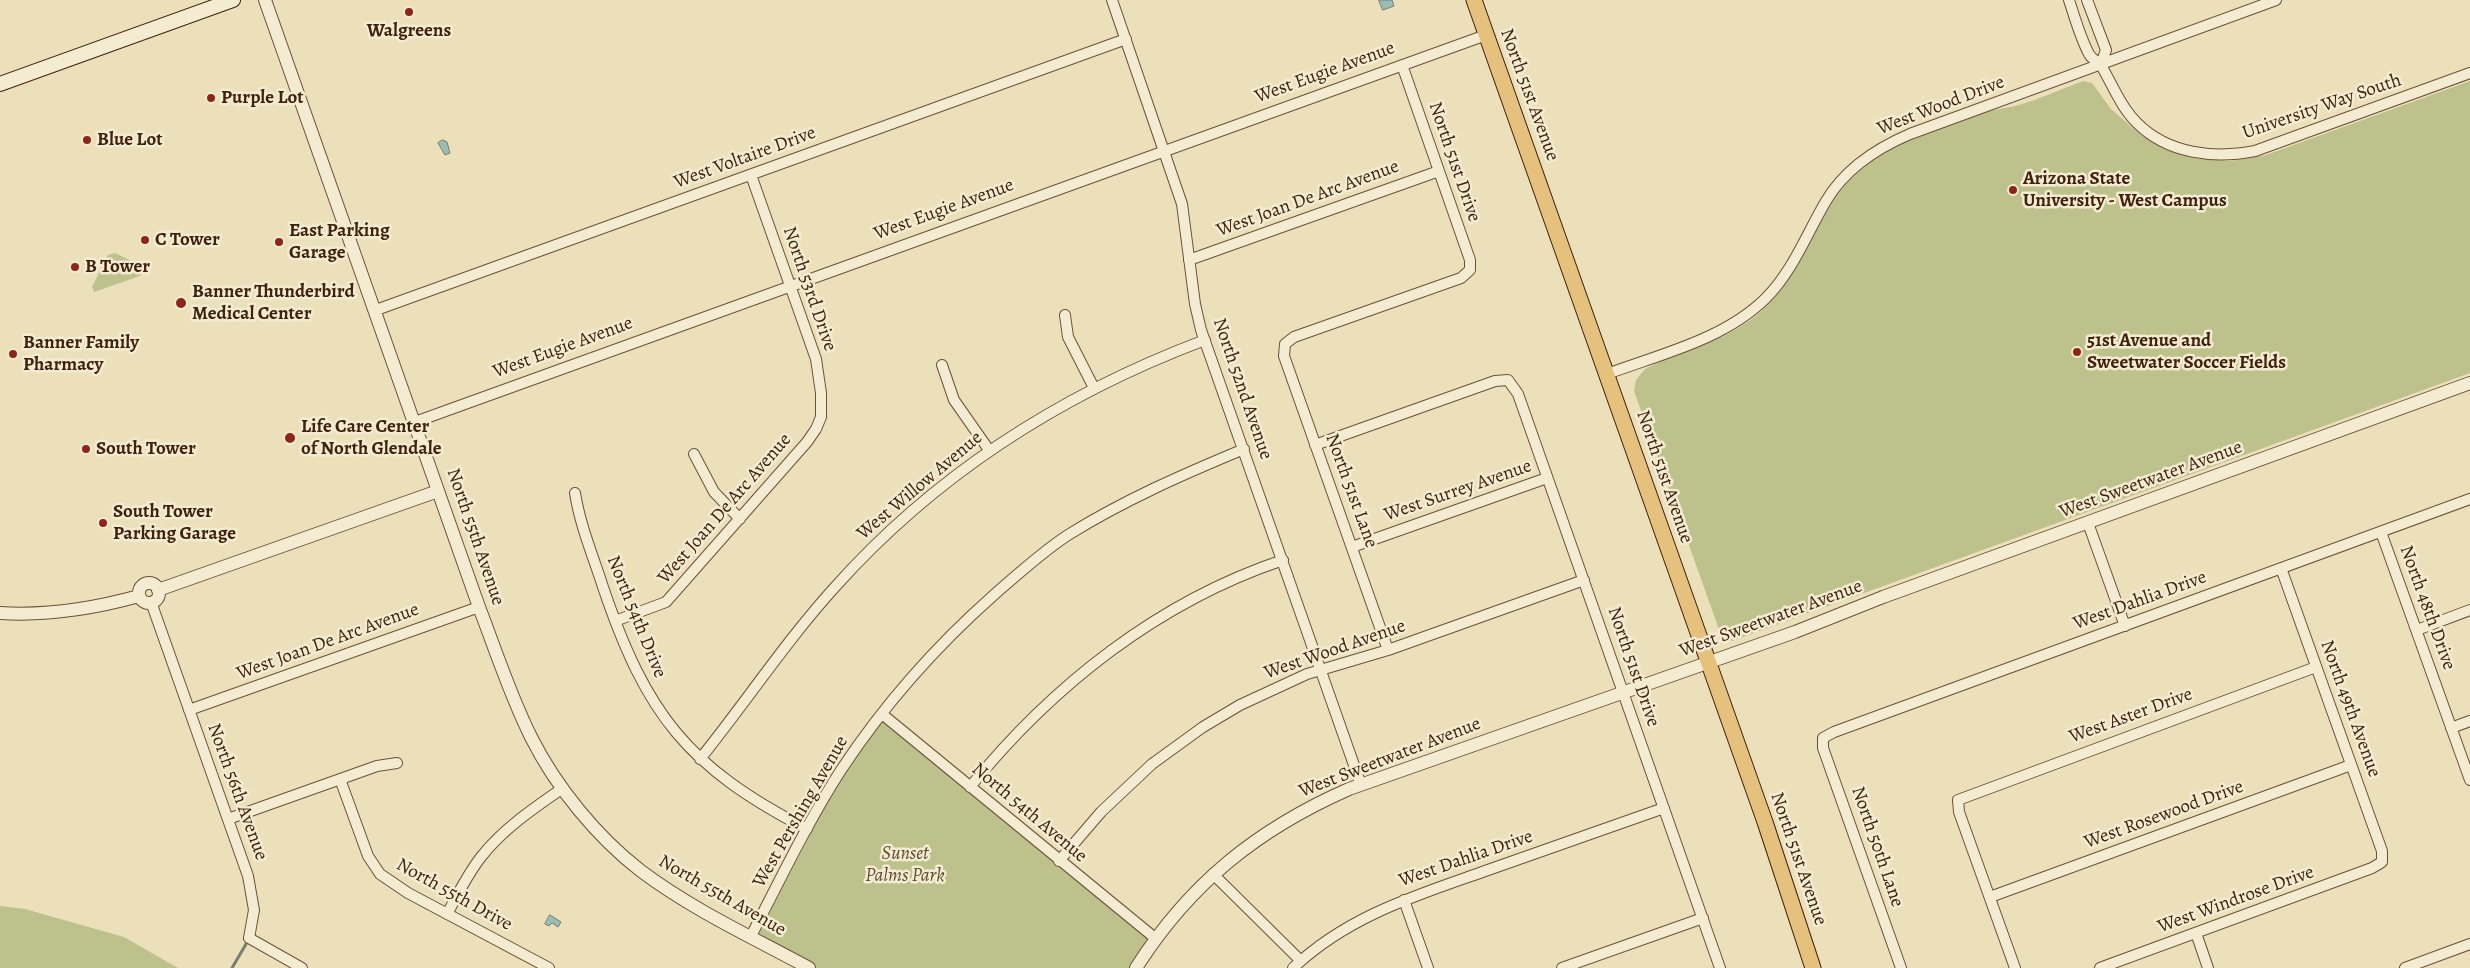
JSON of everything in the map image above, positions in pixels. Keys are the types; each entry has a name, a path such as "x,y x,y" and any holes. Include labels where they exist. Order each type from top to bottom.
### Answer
{"main road":[{"path":"0,84 233,0"},
{"name":"North 51st Avenue","path":"1474,0 1765,822 1813,968"}],"street":[{"name":"North 55th Avenue","path":"265,0 376,310 479,607 520,714 544,761 563,788 611,844 641,871 696,908 808,968"},
{"name":"North 52nd Avenue","path":"1112,0 1182,204 1195,304 1205,340 1361,785"},
{"path":"2069,0 2090,56 2101,64 2106,50 2087,0"},
{"name":"West Wood Drive","path":"1607,374 1686,344 1742,319 1767,296 1797,254 1827,200 1843,179 1878,150 1910,134 2276,0"},
{"name":"West Eugie Avenue","path":"415,422 1486,35"},
{"name":"West Voltaire Drive","path":"376,310 1126,39"},
{"name":"University Way South","path":"2101,64 2122,104 2137,123 2155,137 2176,147 2198,153 2234,155 2256,151 2470,73"},
{"name":"North 51st Drive","path":"1285,344 1294,337 1461,278 1470,270 1470,260 1402,65"},
{"name":"West Joan De Arc Avenue","path":"1189,260 1439,171"},
{"name":"North 53rd Drive","path":"751,175 816,359 822,393 821,417"},
{"path":"1066,315 1068,338 1094,388"},
{"name":"West Willow Avenue","path":"700,759 834,587 872,547 912,511 989,450 1037,419 1140,366 1205,340"},
{"name":"North 51st Lane","path":"1285,344 1284,356 1388,650"},
{"path":"942,365 954,400 989,450"},
{"name":"North 51st Drive","path":"1316,445 1495,381 1508,380 1518,394 1720,968"},
{"name":"West Sweetwater Avenue","path":"1136,968 1155,938 1185,902 1213,874 1261,836 1302,810 1361,785 1624,693 2470,383"},
{"name":"West Joan De Arc Avenue","path":"615,621 666,602 807,442 816,429 821,417"},
{"name":"West Pershing Avenue","path":"751,936 807,829 841,770 882,714 917,671 964,621 1011,580 1067,536 1163,483 1244,449"},
{"path":"694,454 714,492 740,519"},
{"name":"West Surrey Avenue","path":"1352,547 1547,478"},
{"path":"158,590 438,490"},
{"name":"North 54th Drive","path":"575,493 578,513 615,621 631,662 650,698 668,724 700,759 737,789 770,810 807,829"},
{"name":"West Dahlia Drive","path":"1823,738 1844,728 2470,500"},
{"path":"2088,523 2124,626"},
{"name":"North 48th Drive","path":"2381,532 2470,780"},
{"path":"970,787 1020,730 1056,694 1099,659 1174,609 1239,577 1283,560"},
{"name":"North 49th Avenue","path":"2281,568 2382,851 2382,862"},
{"name":"West Wood Avenue","path":"1059,861 1101,812 1152,764 1176,746 1240,705 1275,687 1321,669 1388,650 1584,580"},
{"path":"147,583 153,584 158,590 156,599 151,602 143,601 139,596 140,588 147,583"},
{"path":"0,613 59,613 90,608 139,596"},
{"name":"North 56th Avenue","path":"151,602 248,876 253,899 253,916 249,938 302,968"},
{"name":"West Joan De Arc Avenue","path":"189,710 479,607"},
{"path":"2417,630 2470,610"},
{"name":"West Aster Drive","path":"1990,897 1959,812 1958,800 2316,667"},
{"name":"North 54th Avenue","path":"882,714 1155,938"},
{"path":"2451,728 2470,721"},
{"name":"North 50th Lane","path":"1823,738 1823,748 1901,968"},
{"path":"228,819 376,766 397,763"},
{"name":"West Rosewood Drive","path":"1990,897 2351,765"},
{"name":"North 55th Drive","path":"340,779 368,856 380,874 408,893 549,968"},
{"path":"448,914 463,883 493,843 507,830 563,788"},
{"name":"West Dahlia Drive","path":"1297,964 1350,925 1404,900 1664,808"},
{"name":"West Windrose Drive","path":"2100,968 2372,868 2382,862"},
{"path":"1213,874 1297,964"},
{"path":"1990,897 2015,968"},
{"path":"1404,900 1428,968"},
{"path":"1562,968 1703,918"},
{"path":"2196,933 2208,968"},
{"path":"2404,968 2423,965 2470,944"}],"green space":[{"name":"51st Avenue and Sweetwater Soccer Fields","path":"2083,81 2092,83 2111,109 2141,135 2167,150 2193,158 2230,161 2266,155 2470,81 2470,373 1732,641 1721,635 1634,391 1636,380 1645,369 1710,342 1740,327 1768,305 1792,272 1822,219 1845,185 1872,161 1900,144 1944,124 1979,113 2024,104"},
{"path":"115,253 144,267 140,276 94,292 92,287 108,255"},
{"name":"Sunset Palms Park","path":"882,714 1155,938 1136,968 809,968 751,936 807,829"},
{"path":"0,906 25,909 124,937 178,968 0,968"}],"water":[{"path":"1379,0 1392,0 1394,6 1383,10"},
{"path":"443,140 447,142 450,153 445,155 438,143"},
{"path":"550,915 561,922 558,927 552,923 549,926 545,924"}],"waterway":[{"path":"232,968 249,939"}],"place":[{"name":"Walgreens","path":"409,12"},
{"name":"Purple Lot","path":"211,98"},
{"name":"Blue Lot","path":"87,140"},
{"name":"Arizona State University - West Campus","path":"2013,190"},
{"name":"C Tower","path":"145,240"},
{"name":"East Parking Garage","path":"279,242"},
{"name":"B Tower","path":"75,267"},
{"name":"Banner Thunderbird Medical Center","path":"181,303"},
{"name":"51st Avenue and Sweetwater Soccer Fields","path":"2077,352"},
{"name":"Banner Family Pharmacy","path":"13,354"},
{"name":"Life Care Center of North Glendale","path":"290,438"},
{"name":"South Tower","path":"86,449"},
{"name":"South Tower Parking Garage","path":"103,523"}]}
